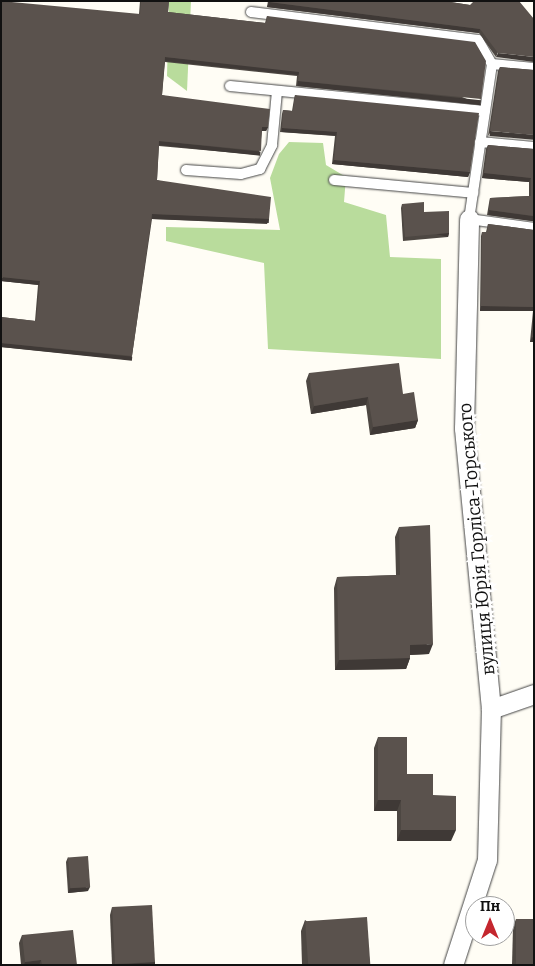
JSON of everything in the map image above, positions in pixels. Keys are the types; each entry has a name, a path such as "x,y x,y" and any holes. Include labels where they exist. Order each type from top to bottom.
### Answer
{"street":[{"name":"вулиця Юрія Горліса-Горського","path":"452,965 487,860 491,708 464,428 469,220"},
{"path":"491,708 534,694"}],"lane":[{"path":"251,12 478,40 492,64 469,220 534,228"},
{"path":"492,64 534,68"},
{"path":"230,86 485,112"},
{"path":"186,170 241,174 260,169 272,145 277,91"},
{"path":"480,142 534,147"},
{"path":"334,180 473,193"}],"green space":[{"path":"169,1 191,1 187,91 167,76"},
{"path":"289,142 323,143 326,165 346,177 344,202 386,215 390,257 441,259 441,359 268,349 264,263 166,241 166,227 280,230 270,178 279,154"}],"building":[{"path":"1,1 140,14 141,1 169,1 168,12 266,23 267,16 475,42 486,61 481,99 298,81 299,72 165,57 162,95 270,109 268,127 262,127 261,151 159,141 157,180 271,197 269,219 152,214 132,356 1,343 1,317 36,321 40,281 1,277"},
{"path":"269,1 444,1 470,5 474,1 519,1 534,19 534,57 498,53 480,29"},
{"path":"500,67 534,70 534,135 490,131"},
{"path":"295,95 479,113 470,172 334,160 337,132 282,128 283,110 293,111"},
{"path":"488,145 534,149 534,216 489,210 490,198 531,196 531,178 484,173"},
{"path":"424,202 424,212 449,211 449,233 405,237 402,204"},
{"path":"488,224 534,230 534,307 481,306 482,232 487,232"},
{"path":"534,319 534,338 532,337"},
{"path":"399,363 403,394 414,392 418,420 373,427 368,397 314,406 309,373"},
{"path":"430,525 433,644 410,645 410,658 339,660 337,577 400,575 399,527"},
{"path":"378,737 407,737 407,774 433,774 433,795 456,796 456,830 401,830 401,800 378,800"},
{"path":"88,856 90,887 70,888 68,857"},
{"path":"152,905 155,962 115,964 112,907"},
{"path":"367,917 370,965 308,965 305,921"},
{"path":"516,919 534,919 534,965 516,965"},
{"path":"73,930 77,965 42,965 41,960 25,962 22,935"}]}
